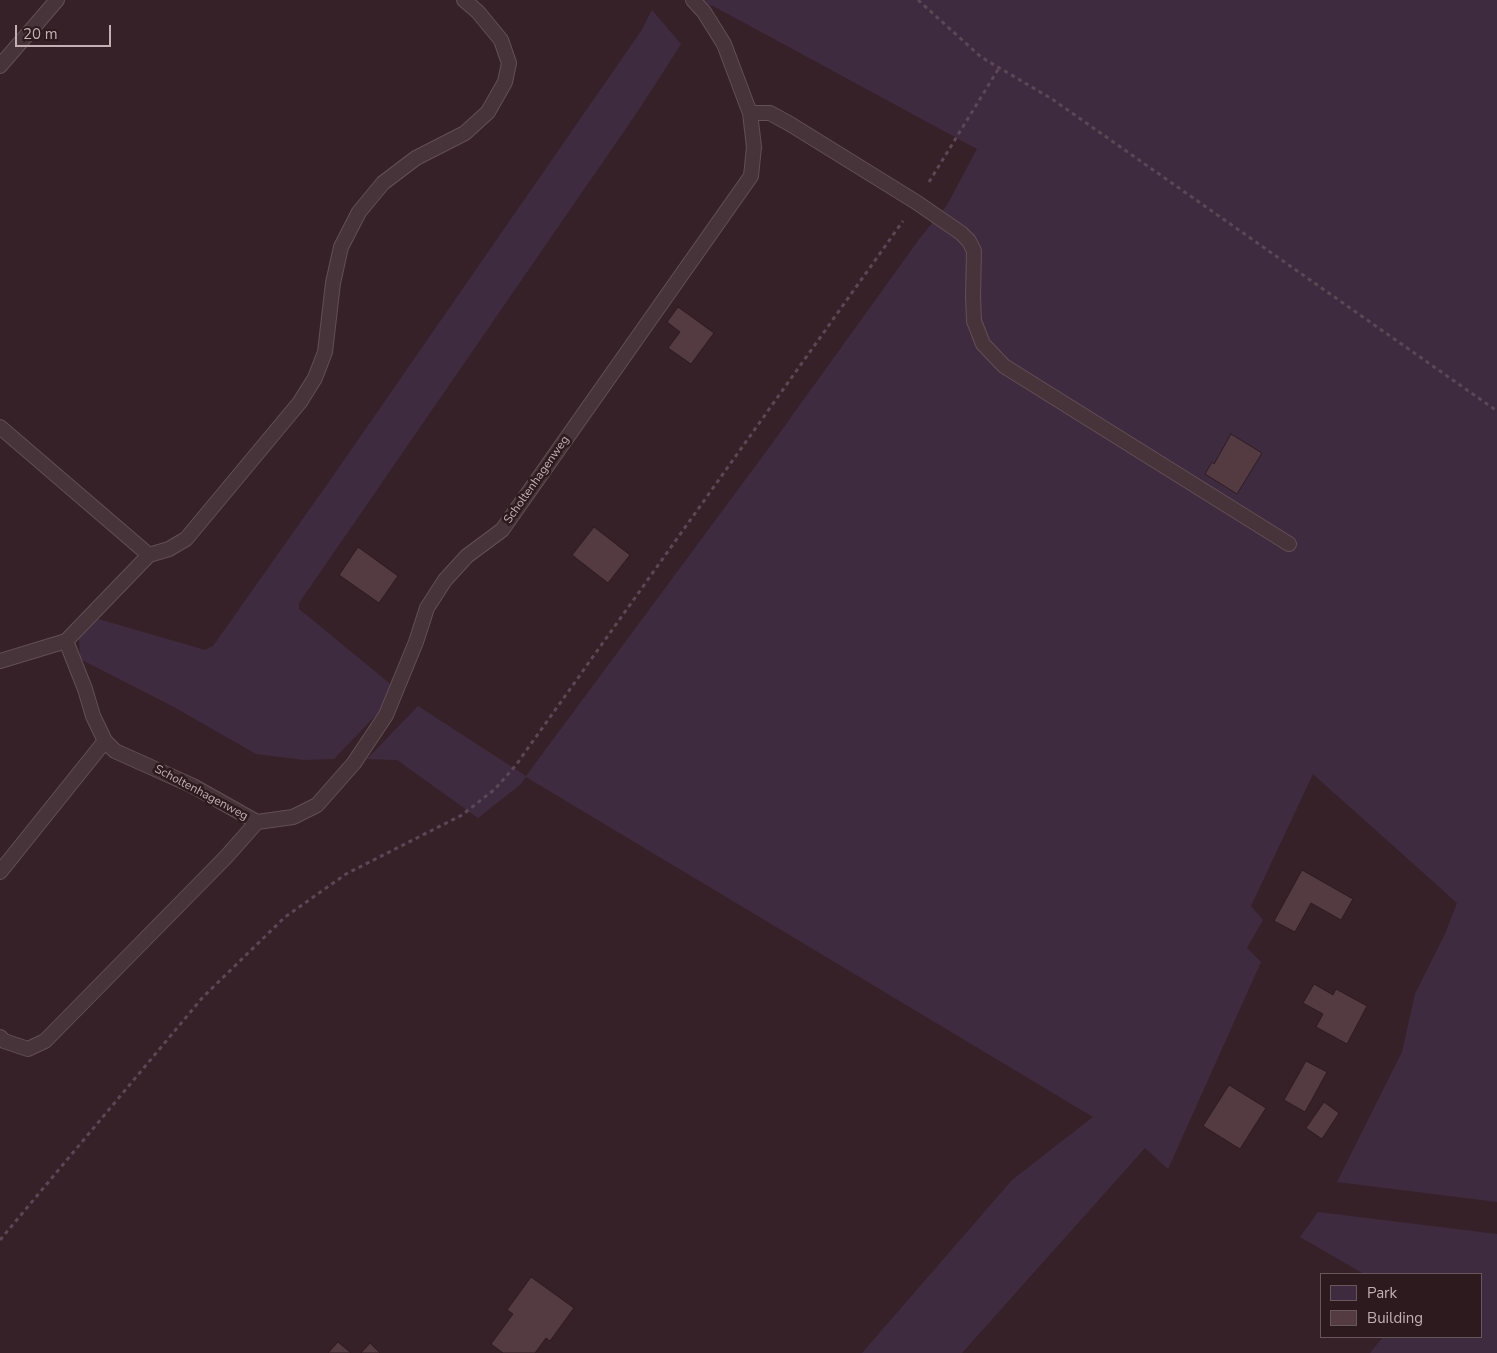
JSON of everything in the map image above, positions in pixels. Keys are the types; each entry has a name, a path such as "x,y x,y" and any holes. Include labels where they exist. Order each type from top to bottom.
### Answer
{"lane":[{"path":"0,66 57,0"},
{"path":"0,661 66,641 150,555 169,549 186,539 300,402 315,378 325,352 333,283 341,247 359,212 383,183 416,158 465,133 488,112 506,82 509,63 501,40 478,12 464,0"},
{"name":"Scholtenhagenweg","path":"66,641 85,689 93,716 105,741 115,751 193,786 257,822 293,817 317,805 354,763 386,715 416,642 427,608 445,580 467,556 502,530 751,176 754,148 750,113 724,44 704,12 693,0"},
{"path":"750,113 770,113 784,120 920,204 961,233 969,241 974,251 974,321 983,344 1004,366 1289,544"},
{"path":"0,427 150,555"},
{"path":"0,872 105,741"},
{"path":"0,1037 4,1041 28,1049 45,1040 226,858 257,822"}],"path":[{"path":"918,0 981,57 1052,99 1497,411"},
{"path":"0,1240 203,997 284,917 346,874 462,816 495,789 516,765 920,204 999,68"}],"green space":[{"path":"692,0 1497,0 1497,1202 1337,1182 1402,1052 1415,994 1445,934 1457,903 1313,774 1251,906 1263,920 1247,948 1261,962 1168,1169 1145,1148 962,1353 862,1353 1012,1180 1093,1117 526,777 521,784 478,818 397,760 367,759 418,706 526,776 771,445 920,238 947,205 977,149 715,7 710,5 698,6"},
{"path":"652,10 681,44 640,108 299,603 299,609 399,691 334,759 304,760 256,754 172,706 80,659 79,635 95,618 205,650 213,646 641,31"},
{"path":"1318,1212 1497,1234 1497,1353 1370,1353 1382,1338 1482,1338 1482,1273 1362,1273 1300,1237"}],"building":[{"path":"678,307 714,333 691,364 668,348 680,332 667,322"},
{"path":"1231,434 1262,453 1237,494 1205,474 1212,462 1214,464"},
{"path":"594,527 630,555 608,583 572,555"},
{"path":"358,547 398,576 379,603 339,575"},
{"path":"1302,870 1353,899 1341,920 1311,903 1295,932 1274,921"},
{"path":"1314,984 1333,995 1336,989 1367,1006 1347,1044 1316,1027 1323,1014 1303,1003"},
{"path":"1306,1061 1327,1072 1305,1112 1284,1100"},
{"path":"1229,1085 1266,1108 1240,1149 1203,1126"},
{"path":"1324,1102 1339,1113 1322,1139 1306,1128"},
{"path":"531,1277 574,1308 550,1341 546,1338 535,1353 503,1353 491,1344 513,1314 507,1310"},
{"path":"338,1342 351,1353 328,1353"},
{"path":"370,1343 380,1353 361,1353"}]}
